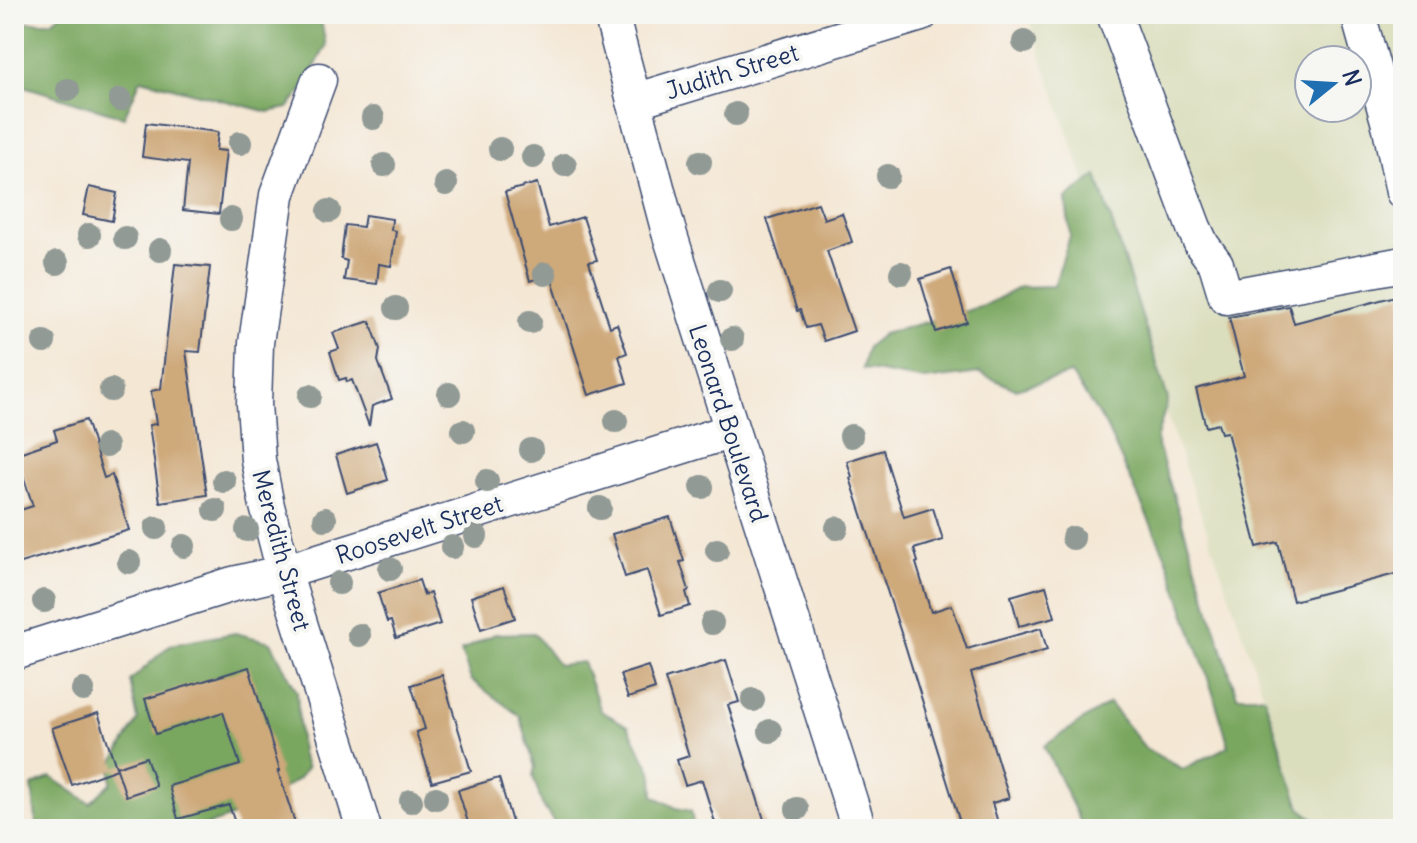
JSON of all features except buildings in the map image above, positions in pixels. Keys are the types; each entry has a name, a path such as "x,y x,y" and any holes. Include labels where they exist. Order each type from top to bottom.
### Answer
{"street":[{"name":"Leonard Boulevard","path":"611,14 668,229 859,829"},
{"name":"Judith Street","path":"634,101 921,14"},
{"path":"1114,14 1194,228 1216,264 1226,297 1403,264"},
{"path":"1358,14 1396,126 1403,192"},
{"name":"Meredith Street","path":"319,80 277,195 256,343 254,404 258,460 284,572 364,829"},
{"name":"Roosevelt Street","path":"14,653 233,584 284,572 731,431"}],"shaded area":[{"path":"1027,14 1403,14 1403,829 1328,829 1300,808 1256,672"}],"green space":[{"path":"61,14 320,14 326,46 303,89 288,108 268,112 141,79 124,117 14,83 14,22 51,22"},
{"path":"1097,175 1168,399 1156,440 1237,696 1264,696 1300,808 1328,829 1084,829 1044,746 1109,703 1146,749 1183,769 1229,746 1166,557 1106,426 1071,374 1015,389 980,373 925,380 862,369 867,347 883,334 984,306 1020,287 1054,286 1070,236 1066,199"},
{"path":"235,633 271,642 297,692 301,754 307,768 298,779 251,810 197,829 37,829 32,786 51,777 90,803 111,783 111,766 138,720 130,681 170,645"},
{"path":"534,633 558,665 583,662 601,711 628,726 653,775 654,796 676,808 691,811 694,829 558,829 542,804 520,716 471,680 461,651 495,634"}]}
